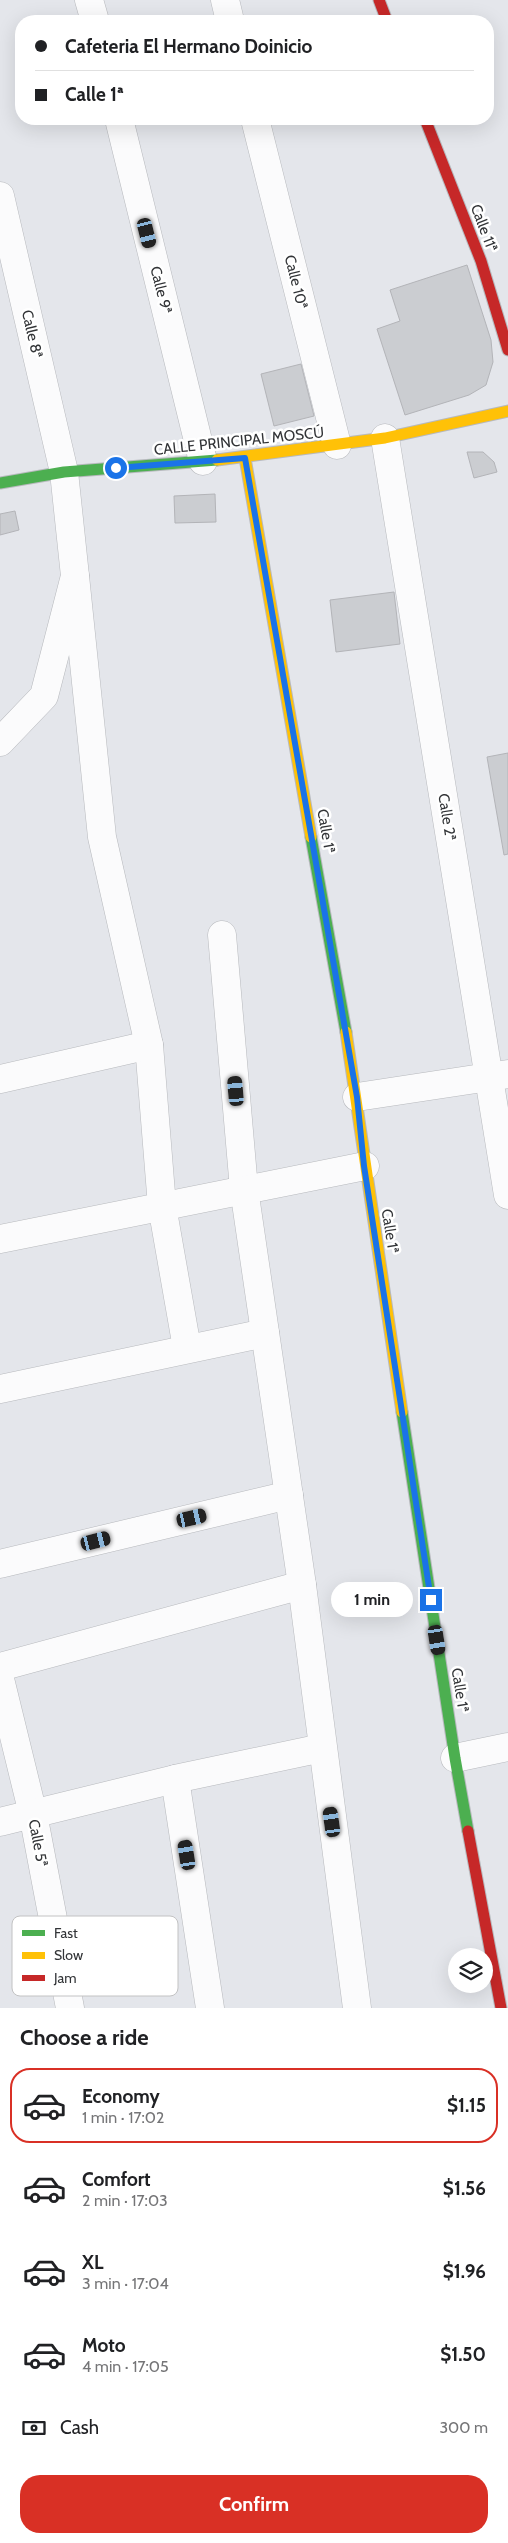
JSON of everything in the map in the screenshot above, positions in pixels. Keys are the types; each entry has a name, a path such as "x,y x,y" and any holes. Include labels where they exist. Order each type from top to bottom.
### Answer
{"street":[{"path":"89,0 93,15"},
{"path":"225,0 229,15"},
{"path":"379,0 385,15"},
{"name":"Calle 9ª","path":"120,125 203,461"},
{"name":"Calle 10ª","path":"257,125 337,446"},
{"name":"Calle 11ª","path":"427,125 481,261 508,350"},
{"name":"Calle 8ª","path":"0,196 64,472 102,837 149,1046 162,1206 187,1348"},
{"name":"CALLE PRINCIPAL MOSCÚ","path":"0,483 64,472 245,458 337,446 385,438 508,411"},
{"name":"Calle 2ª","path":"385,438 498,1076 508,1195"},
{"name":"Calle 1ª","path":"245,458 357,1097 364,1166 455,1758 501,2008"},
{"path":"0,742 44,696 75,576"},
{"path":"222,935 244,1189 302,1586 357,2008"},
{"path":"0,1079 149,1046"},
{"path":"357,1097 498,1076"},
{"path":"0,1239 364,1166"},
{"path":"0,1389 265,1333"},
{"path":"0,1564 289,1495"},
{"path":"0,1667 302,1586"},
{"name":"Calle 5ª","path":"0,1679 33,1814 52,1916"},
{"path":"455,1758 508,1747"},
{"path":"0,1822 175,1779 322,1748"},
{"path":"175,1779 210,2008"}],"building":[{"path":"467,265 491,340 493,362 486,385 469,395 405,415 377,329 400,321 390,290"},
{"path":"301,364 314,416 274,426 261,374"},
{"path":"467,452 483,452 494,462 497,472 474,478"},
{"path":"215,494 216,522 175,523 174,496"},
{"path":"15,511 19,530 0,535 0,514"},
{"path":"394,592 400,644 336,652 330,600"},
{"path":"508,753 508,854 504,855 487,757"}],"traffic: fast":[{"path":"0,483 64,472 217,460"},
{"path":"311,837 346,1032"},
{"path":"402,1412 468,1831"}],"traffic: slow":[{"path":"217,460 385,438 508,411"},
{"path":"245,458 311,837"},
{"path":"346,1032 402,1412"}],"traffic: jam":[{"path":"379,0 385,15"},
{"path":"427,125 481,261 508,350"},
{"path":"468,1831 501,2008"}],"route":[{"path":"116,468 245,458 357,1097 364,1166 431,1600"}]}
